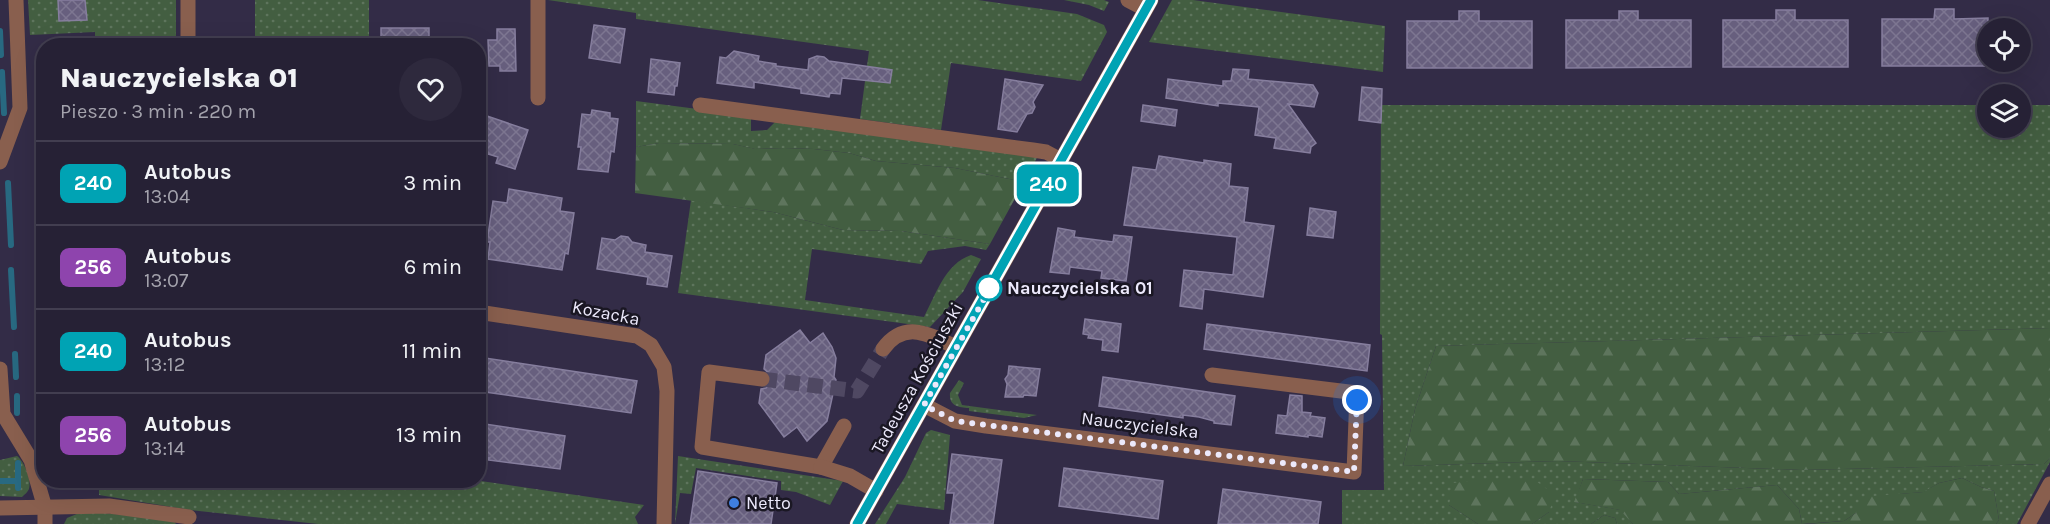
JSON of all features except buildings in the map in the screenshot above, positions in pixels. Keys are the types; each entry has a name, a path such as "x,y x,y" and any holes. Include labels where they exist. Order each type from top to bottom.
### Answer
{"street":[{"path":"0,162 20,108 16,0"},
{"path":"188,0 188,38"},
{"path":"537,0 538,98"},
{"path":"1128,0 1148,5"},
{"name":"Tadeusza Kościuszki","path":"857,524 1148,5"},
{"path":"700,105 1033,150 1046,152 1061,160"},
{"name":"Kozacka","path":"486,313 637,336 651,345 664,367 667,391 664,524"},
{"path":"884,349 896,337 910,331 926,333 956,347"},
{"path":"0,369 3,414 31,460 36,480"},
{"path":"762,379 709,372 702,447 821,467 850,476 876,491"},
{"name":"Nauczycielska","path":"924,405 955,421 986,426 1354,472 1357,393 1212,375"},
{"path":"821,467 844,426"},
{"path":"2028,524 2050,484"},
{"path":"38,488 45,516"},
{"path":"0,508 45,516 109,506 189,518"}],"green space":[{"path":"28,0 176,0 176,38 95,38 95,32 30,35"},
{"path":"255,0 369,0 369,38 255,38"},
{"path":"548,0 978,0 1077,14 1104,25 1107,32 1081,81 951,63 941,130 860,119 869,51 636,19 636,13"},
{"path":"1064,0 1109,2 1104,11 1089,5"},
{"path":"1172,0 1193,0 1385,26 1383,72 1149,42"},
{"path":"636,101 751,116 751,131 767,130 777,120 1038,156 1024,182 955,168 876,161 849,153 814,149 755,149 733,144 659,143 636,147"},
{"path":"1381,105 1977,105 1977,138 2031,138 2031,105 2050,105 2050,328 1436,346 1415,409 1403,466 1558,461 1802,470 2044,464 2050,458 2017,524 1996,524 1999,520 1994,491 1962,478 1939,483 1924,492 1900,494 1856,513 1844,521 1802,524 1799,509 1777,485 1679,494 1668,482 1583,479 1575,502 1621,510 1633,524 1617,524 1615,518 1604,515 1591,524 1532,524 1549,512 1449,505 1478,524 1342,524 1342,490 1384,490 1382,335 1380,334"},
{"path":"659,143 733,144 756,149 814,149 849,153 876,161 955,168 1024,182 990,244 901,231 843,230 773,212 635,193 636,147"},
{"path":"691,200 773,212 843,230 901,231 990,244 986,250 965,246 928,251 921,264 812,249 805,300 924,317 942,281 954,265 971,255 981,259 963,292 930,327 678,293"},
{"path":"2050,328 2050,458 2044,464 1802,470 1558,461 1403,466 1415,409 1436,346"},
{"path":"959,380 964,383 958,395 962,405 1037,415 1024,418 969,411 969,408 955,405 951,401 950,393"},
{"path":"931,430 950,435 944,510 897,504 886,524 875,524 905,477 926,433"},
{"path":"17,456 27,471 29,489 22,497 0,496 0,460"},
{"path":"678,456 843,481 830,505 796,492 781,490 781,481 696,468 691,494 680,493 675,524"},
{"path":"1962,478 1994,491 1999,520 1996,524 1806,524 1844,521 1856,513 1861,497 1923,492 1939,483"},
{"path":"1494,479 1536,481 1555,495 1549,512 1532,524 1478,524 1449,505 1453,483"},
{"path":"1583,479 1668,482 1679,494 1777,485 1799,509 1802,524 1633,524 1620,510 1574,502"},
{"path":"486,482 644,505 635,517 638,524 318,524 190,510 99,495 99,488 486,488"},
{"path":"84,511 173,520 176,524 64,524 67,518"},
{"path":"1604,515 1615,518 1617,524 1591,524"}],"waterway":[{"path":"0,31 1,55"},
{"path":"2,72 4,113"},
{"path":"8,183 11,245"},
{"path":"11,270 14,327"},
{"path":"15,354 16,377"},
{"path":"17,396 17,413"},
{"path":"18,463 18,488"},
{"path":"0,481 18,481"}],"tunnel":[{"path":"762,379 857,391 883,349"}],"bus line":[{"name":"240","path":"857,524 1151,0"}],"place":[{"name":"Nauczycielska 01","path":"989,288"},
{"name":"Netto","path":"734,503"}],"route":[{"path":"989,288 992,285 924,405 955,421 1354,472 1357,400"}]}
